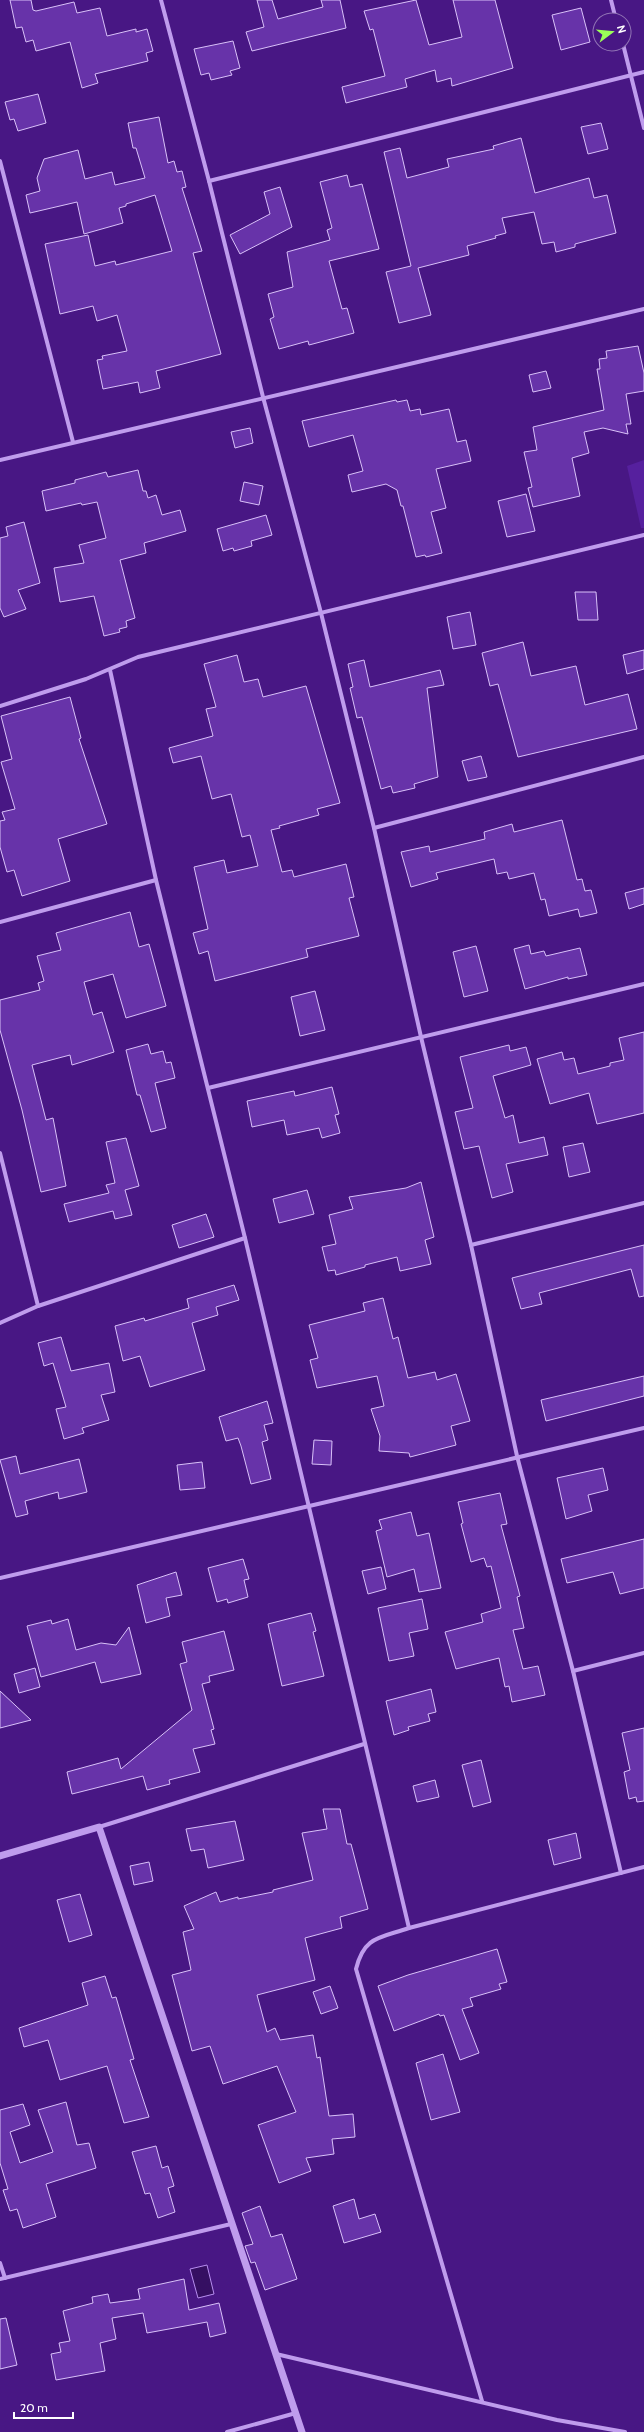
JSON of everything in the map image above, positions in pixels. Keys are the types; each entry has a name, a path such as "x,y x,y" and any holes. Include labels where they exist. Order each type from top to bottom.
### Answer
{"street":[{"path":"161,0 209,181 263,397 322,613 374,828 421,1037 471,1245 517,1456 573,1671 621,1873"},
{"path":"611,0 614,12"},
{"path":"625,52 644,128"},
{"path":"209,181 644,72"},
{"path":"0,161 73,442"},
{"path":"0,460 263,397 644,309"},
{"path":"0,706 110,670 138,657 644,535"},
{"path":"110,670 156,880 310,1507 364,1744 409,1928"},
{"path":"374,828 644,756"},
{"path":"0,922 156,880"},
{"path":"208,1088 644,984"},
{"path":"0,1153 38,1306"},
{"path":"471,1245 644,1202"},
{"path":"0,1323 38,1306 245,1238"},
{"path":"0,1578 310,1507 517,1456 644,1428"},
{"path":"573,1671 644,1653"},
{"path":"0,1856 99,1827 364,1744"},
{"path":"99,1827 231,2224 297,2413 302,2432"},
{"path":"482,2401 356,1969 360,1952 371,1941 409,1928 644,1867"},
{"path":"0,2279 231,2224"},
{"path":"0,2263 5,2278"},
{"path":"276,2354 482,2401 557,2420 625,2432"},
{"path":"227,2432 297,2413"}],"shaded area":[{"path":"644,460 644,528 641,528 627,466"},
{"path":"207,2265 214,2294 198,2298 190,2269"}],"building":[{"path":"10,0 31,0 33,10 36,11 74,2 77,13 100,8 107,36 136,29 136,32 147,29 153,51 146,53 148,61 95,74 98,83 82,88 70,42 36,51 33,40 26,42 22,27 16,28"},
{"path":"257,0 272,0 278,19 323,7 321,0 340,0 346,28 252,51 246,32 264,27"},
{"path":"416,0 429,45 462,37 453,0 495,0 513,68 452,86 451,78 437,82 435,70 405,79 407,87 346,103 342,87 385,76 373,29 370,30 364,11"},
{"path":"581,8 590,42 561,50 552,15"},
{"path":"233,41 240,68 230,71 232,75 211,80 209,73 201,75 194,49"},
{"path":"38,94 46,123 18,131 14,119 10,120 5,102"},
{"path":"159,117 168,163 174,161 177,172 182,171 186,187 182,188 202,251 193,253 221,354 156,371 160,388 140,393 138,382 103,389 97,360 103,359 102,356 127,351 117,315 97,321 93,306 60,314 45,244 88,235 95,266 115,261 116,265 172,251 155,195 126,204 126,206 119,208 123,223 84,234 77,202 30,213 26,195 40,191 37,178 44,159 78,150 85,179 112,172 115,185 145,178 136,148 133,148 128,123"},
{"path":"601,123 608,149 588,154 581,127"},
{"path":"521,138 535,193 589,178 594,198 607,195 616,233 575,244 575,247 556,252 554,242 542,244 534,212 502,218 506,233 495,236 496,238 467,246 469,255 418,268 431,315 399,323 386,272 411,266 384,152 400,148 407,178 449,167 447,159 494,149 493,146"},
{"path":"347,175 350,187 362,184 379,249 329,261 342,309 347,308 354,333 309,345 308,341 279,349 270,319 274,317 268,294 293,287 287,252 330,240 327,230 332,228 320,182"},
{"path":"280,187 292,227 240,254 230,235 270,214 264,192"},
{"path":"638,346 644,373 644,391 626,394 631,424 626,424 628,434 603,428 584,432 589,453 572,458 580,496 533,507 528,488 532,487 524,452 537,450 533,427 604,410 597,369 600,369 599,359 607,358 606,351"},
{"path":"546,371 551,388 533,392 529,375"},
{"path":"396,400 397,402 407,400 410,411 420,409 421,415 449,409 457,442 466,440 471,461 436,469 446,508 431,512 442,553 426,557 425,555 416,557 403,506 401,506 397,490 386,484 352,492 348,475 363,471 353,435 309,447 302,421"},
{"path":"250,428 253,443 235,448 231,432"},
{"path":"138,470 143,491 146,491 148,498 156,495 162,515 180,510 186,531 144,543 146,553 120,560 135,618 126,621 127,627 119,629 120,632 104,636 94,596 60,602 54,568 84,563 79,545 106,538 97,502 82,505 81,503 46,511 42,491 75,483 75,480 106,472 108,477"},
{"path":"244,482 263,486 259,505 240,501"},
{"path":"526,494 535,531 507,537 498,501"},
{"path":"266,515 272,535 251,541 252,546 234,551 233,548 223,551 217,529"},
{"path":"24,522 40,583 18,590 26,609 4,617 0,608 0,538 8,536 6,527"},
{"path":"575,592 596,592 598,620 578,620"},
{"path":"470,612 476,645 453,649 447,617"},
{"path":"523,642 531,676 576,666 585,705 628,694 637,729 518,757 498,684 490,686 482,653"},
{"path":"644,650 644,669 627,674 623,655"},
{"path":"237,655 244,682 258,679 263,697 306,686 340,803 317,809 319,815 279,826 280,828 271,830 282,872 292,870 294,877 346,864 354,897 349,898 359,936 306,949 308,957 215,981 208,951 199,954 193,933 208,929 194,867 224,860 227,873 258,866 250,835 242,837 231,794 212,799 201,756 173,763 169,748 213,736 206,709 216,707 204,664"},
{"path":"364,660 370,687 440,670 444,685 427,688 438,777 414,784 415,788 393,793 391,786 381,789 362,717 357,718 350,688 353,687 348,664"},
{"path":"70,697 81,738 79,739 107,824 58,839 70,881 22,896 14,870 7,872 0,847 0,821 5,820 2,812 15,809 1,762 12,759 1,716"},
{"path":"481,756 487,777 468,781 462,761"},
{"path":"562,820 577,880 582,879 585,891 591,890 597,913 580,917 578,909 549,916 545,899 541,900 534,873 509,879 507,872 497,874 494,859 436,873 438,879 411,887 401,852 429,846 430,852 485,839 484,832 512,824 514,832"},
{"path":"644,888 644,904 629,909 625,893"},
{"path":"130,912 139,947 149,944 166,1006 126,1018 113,974 84,982 93,1015 102,1012 114,1052 72,1065 70,1055 32,1065 46,1120 53,1118 66,1186 41,1192 22,1110 0,1030 0,1000 40,990 38,983 44,981 37,956 61,950 56,933"},
{"path":"529,945 531,954 544,951 546,956 580,948 587,975 568,979 568,977 525,989 514,949"},
{"path":"476,946 488,991 464,997 453,952"},
{"path":"315,991 325,1030 300,1036 291,997"},
{"path":"644,1032 644,1113 597,1124 589,1093 550,1104 537,1059 562,1052 564,1060 574,1058 578,1074 610,1066 610,1063 624,1060 619,1038"},
{"path":"148,1044 151,1054 163,1051 166,1063 171,1062 175,1078 155,1083 166,1128 151,1132 140,1095 137,1095 126,1050"},
{"path":"509,1045 510,1051 526,1047 531,1065 493,1076 505,1118 513,1115 519,1143 544,1137 548,1155 506,1164 513,1192 492,1198 479,1146 464,1149 455,1112 473,1108 460,1057"},
{"path":"332,1087 339,1114 335,1115 340,1133 322,1138 319,1128 287,1135 284,1120 252,1127 247,1101 294,1091 295,1096"},
{"path":"126,1138 139,1186 125,1190 132,1215 115,1219 113,1211 69,1222 64,1204 109,1193 106,1185 115,1183 106,1142"},
{"path":"583,1143 590,1172 569,1177 563,1147"},
{"path":"421,1182 434,1237 425,1240 431,1264 400,1271 397,1257 365,1265 365,1267 336,1275 335,1270 328,1271 322,1247 336,1244 329,1215 353,1209 349,1197 406,1188"},
{"path":"307,1190 314,1214 279,1223 273,1199"},
{"path":"206,1214 214,1237 179,1248 172,1225"},
{"path":"644,1245 644,1296 639,1297 631,1269 539,1293 542,1304 521,1309 512,1278"},
{"path":"234,1285 239,1300 216,1307 218,1315 192,1323 205,1370 150,1387 140,1356 123,1361 115,1326 144,1318 145,1321 189,1308 187,1299"},
{"path":"383,1298 393,1339 398,1337 408,1378 435,1372 437,1380 456,1374 470,1421 451,1426 456,1445 410,1457 409,1453 379,1451 380,1436 371,1409 384,1406 377,1376 317,1388 310,1360 318,1358 309,1325 365,1311 363,1303"},
{"path":"61,1337 71,1371 109,1363 115,1392 101,1395 109,1420 82,1428 84,1433 64,1439 56,1409 66,1407 53,1363 44,1366 38,1343"},
{"path":"644,1376 644,1396 546,1421 541,1400"},
{"path":"267,1401 273,1423 264,1425 268,1440 262,1442 271,1479 251,1484 238,1438 226,1441 219,1417"},
{"path":"314,1440 332,1441 331,1465 312,1464"},
{"path":"16,1456 20,1474 79,1459 87,1492 59,1499 58,1492 25,1501 28,1514 16,1517 0,1460"},
{"path":"202,1462 205,1488 180,1490 177,1465"},
{"path":"603,1468 608,1490 588,1495 592,1511 566,1519 557,1478"},
{"path":"500,1493 507,1524 501,1525 520,1596 517,1597 524,1628 513,1630 523,1669 538,1666 545,1695 512,1702 509,1686 505,1687 499,1658 456,1669 445,1632 483,1622 481,1614 501,1608 491,1566 487,1567 484,1558 471,1562 461,1524 463,1523 458,1502"},
{"path":"411,1512 417,1536 429,1533 441,1588 419,1592 414,1569 387,1577 376,1531 382,1529 379,1520"},
{"path":"644,1539 644,1588 620,1594 613,1572 567,1583 561,1559"},
{"path":"243,1559 249,1579 244,1580 248,1597 228,1603 227,1599 217,1602 208,1568"},
{"path":"381,1567 386,1589 368,1594 362,1571"},
{"path":"176,1572 182,1595 166,1598 170,1616 146,1623 137,1585"},
{"path":"422,1599 428,1629 409,1633 414,1656 389,1661 378,1608"},
{"path":"311,1613 316,1631 313,1632 324,1676 282,1686 268,1624"},
{"path":"68,1619 76,1650 101,1643 116,1645 129,1627 141,1674 101,1683 95,1662 41,1677 27,1626 51,1620 52,1624"},
{"path":"224,1631 234,1670 209,1676 210,1682 202,1684 214,1729 211,1730 215,1744 193,1749 200,1772 169,1780 170,1784 147,1790 143,1776 72,1794 67,1772 118,1758 121,1769 192,1710 180,1664 187,1662 182,1642"},
{"path":"35,1668 40,1687 19,1693 14,1674"},
{"path":"431,1689 436,1712 428,1714 430,1721 408,1727 409,1730 394,1735 386,1701"},
{"path":"0,1691 31,1720 0,1728"},
{"path":"644,1728 644,1801 637,1802 636,1797 629,1799 624,1772 630,1770 622,1733"},
{"path":"481,1760 491,1802 473,1807 462,1765"},
{"path":"435,1780 439,1797 417,1802 413,1786"},
{"path":"323,1809 340,1809 347,1844 351,1844 368,1909 340,1917 342,1928 305,1938 315,1980 257,1995 267,2032 275,2028 280,2040 313,2035 317,2058 320,2057 329,2116 353,2114 355,2137 332,2139 334,2154 306,2158 311,2171 279,2183 258,2125 296,2112 277,2066 223,2084 210,2046 192,2051 172,1975 191,1970 183,1932 194,1929 184,1906 216,1892 220,1902 238,1897 238,1899 273,1892 273,1890 313,1880 302,1833 327,1829"},
{"path":"235,1821 244,1860 208,1868 204,1849 191,1851 186,1829"},
{"path":"576,1833 581,1858 554,1865 548,1840"},
{"path":"149,1862 153,1881 134,1885 130,1866"},
{"path":"80,1894 92,1935 69,1942 57,1900"},
{"path":"497,1949 507,1982 499,1984 501,1989 470,1998 473,2006 462,2009 479,2053 460,2060 444,2015 440,2016 439,2014 394,2031 378,1986 408,1975"},
{"path":"105,1976 112,1998 116,1997 134,2059 130,2060 149,2117 124,2123 107,2066 60,2080 48,2040 24,2047 19,2028 88,2005 82,1983"},
{"path":"330,1986 338,2008 321,2014 313,1992"},
{"path":"443,2054 460,2112 431,2120 416,2063"},
{"path":"66,2102 77,2145 89,2143 96,2168 46,2184 56,2217 23,2228 17,2209 10,2211 3,2190 8,2189 0,2163 0,2110 23,2104 30,2125 10,2132 20,2163 53,2152 38,2110"},
{"path":"156,2146 162,2168 168,2166 174,2186 168,2188 175,2212 158,2218 150,2193 145,2194 132,2152"},
{"path":"354,2199 359,2219 375,2214 381,2232 344,2243 333,2206"},
{"path":"260,2206 271,2237 282,2234 297,2279 265,2290 255,2262 251,2263 245,2246 253,2244 242,2213"},
{"path":"184,2279 189,2310 219,2303 226,2333 210,2337 207,2322 147,2333 143,2313 112,2318 116,2339 100,2343 105,2371 56,2380 51,2354 61,2352 59,2343 70,2341 63,2311 93,2303 92,2297 108,2294 110,2303 140,2299 138,2289"},
{"path":"6,2318 17,2365 0,2369 0,2319"}]}
